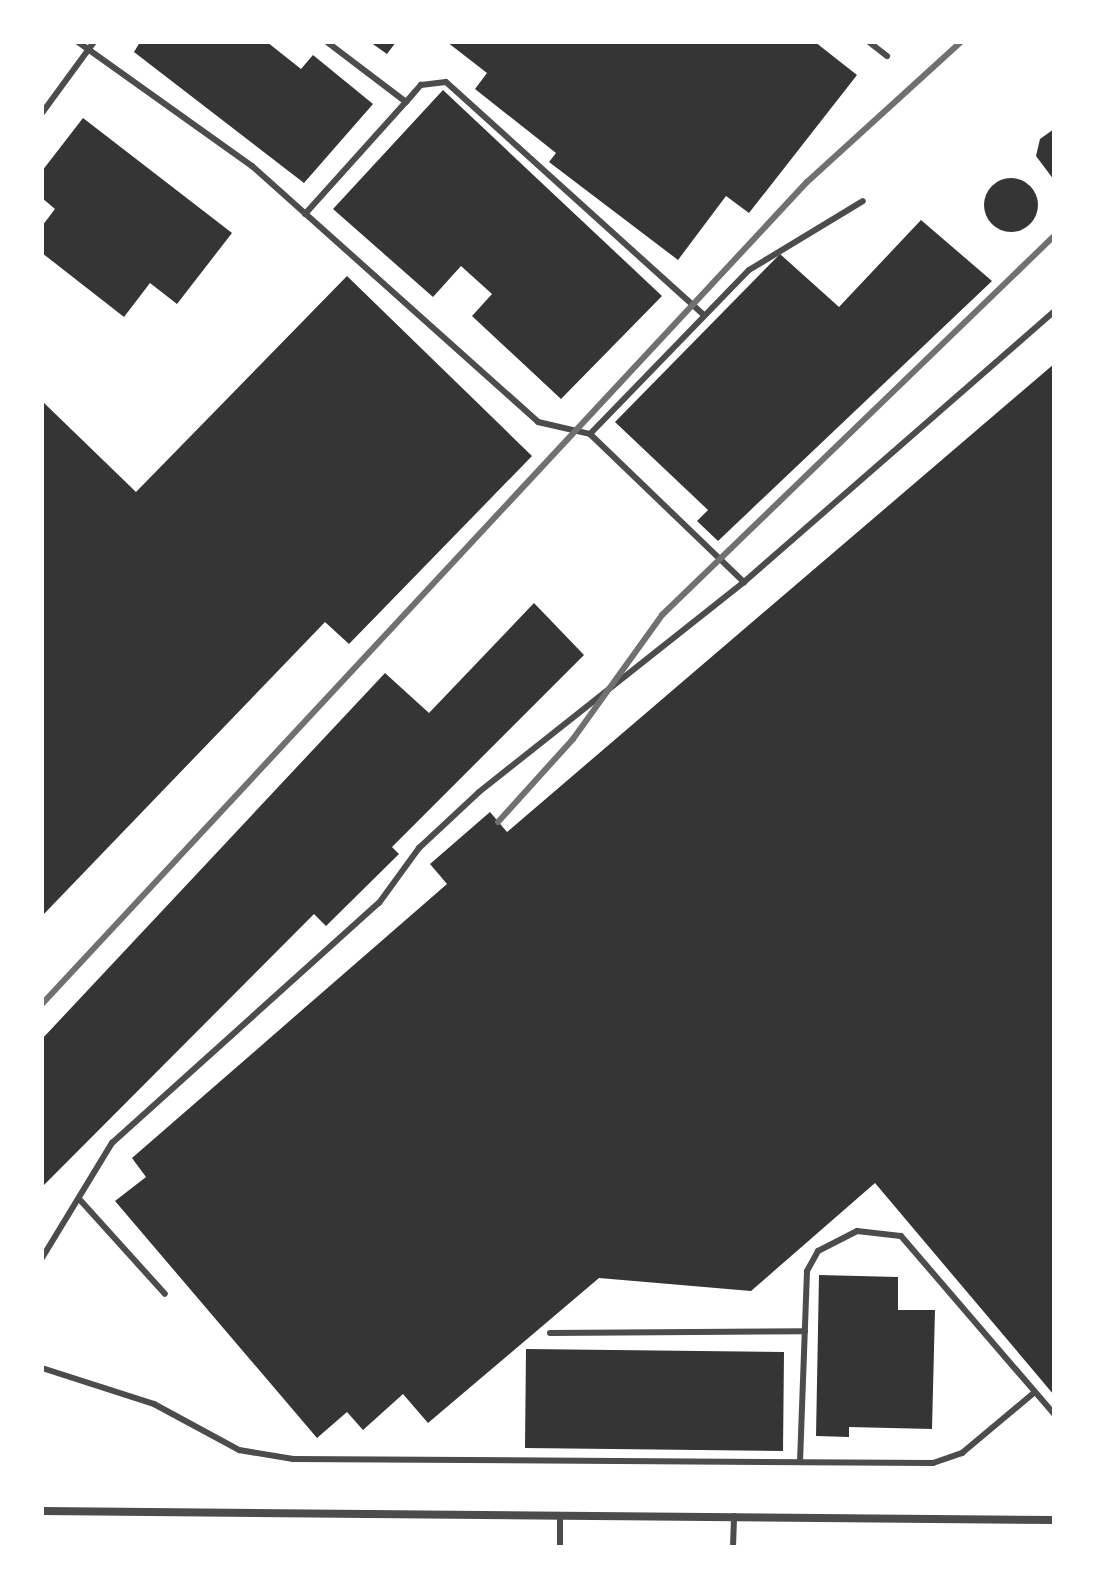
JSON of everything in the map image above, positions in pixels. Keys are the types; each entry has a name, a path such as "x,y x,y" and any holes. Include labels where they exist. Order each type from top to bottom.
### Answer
{"street":[{"path":"42,1511 1054,1520"}],"lane":[{"path":"78,42 252,166 538,422 590,434 744,582"},
{"path":"42,113 94,42"},
{"path":"327,42 406,102"},
{"path":"869,42 887,56"},
{"path":"305,214 421,85 446,82 702,313"},
{"path":"590,434 702,313 795,237 863,201"},
{"path":"42,1258 81,1201 112,1143 379,903 419,848 479,792 744,582 1054,312"},
{"path":"81,1201 165,1294"},
{"path":"800,1462 807,1271 818,1251 857,1231 881,1229 901,1236 1054,1414"},
{"path":"550,1333 805,1331"},
{"path":"42,1368 154,1404 239,1450 293,1459 933,1463 962,1453 1035,1392"},
{"path":"560,1515 560,1547"},
{"path":"733,1547 734,1516"}],"building":[{"path":"140,42 267,42 301,69 313,55 373,104 304,183 134,52"},
{"path":"370,42 396,42 387,54"},
{"path":"447,42 815,42 857,75 749,213 726,196 678,260 549,162 556,153 475,89 487,73"},
{"path":"443,90 662,296 561,399 472,316 492,294 461,266 433,297 333,209"},
{"path":"83,118 232,233 177,304 150,283 124,317 42,253 42,226 55,209 42,198 42,171"},
{"path":"1054,129 1054,180 1036,156 1040,139"},
{"path":"1011,178 1030,186 1038,205 1030,224 1011,232 992,224 984,205 992,186"},
{"path":"921,220 992,281 718,541 697,521 708,510 615,422 780,254 839,307"},
{"path":"347,276 532,456 349,644 325,622 42,916 42,401 136,492"},
{"path":"1054,364 1054,1395 875,1183 751,1291 599,1278 428,1423 403,1394 363,1430 347,1412 317,1438 115,1201 146,1177 132,1158 447,884 430,864 490,812 507,832"},
{"path":"534,603 584,655 392,847 399,854 326,926 314,914 44,1185 42,1039 385,673 429,713"},
{"path":"819,1275 898,1277 898,1310 935,1310 932,1429 849,1427 849,1437 816,1436"},
{"path":"526,1349 784,1352 783,1451 525,1448"}],"railway":[{"path":"42,1004 807,182 961,42"},
{"path":"498,822 573,739 662,615 1054,236"}]}
